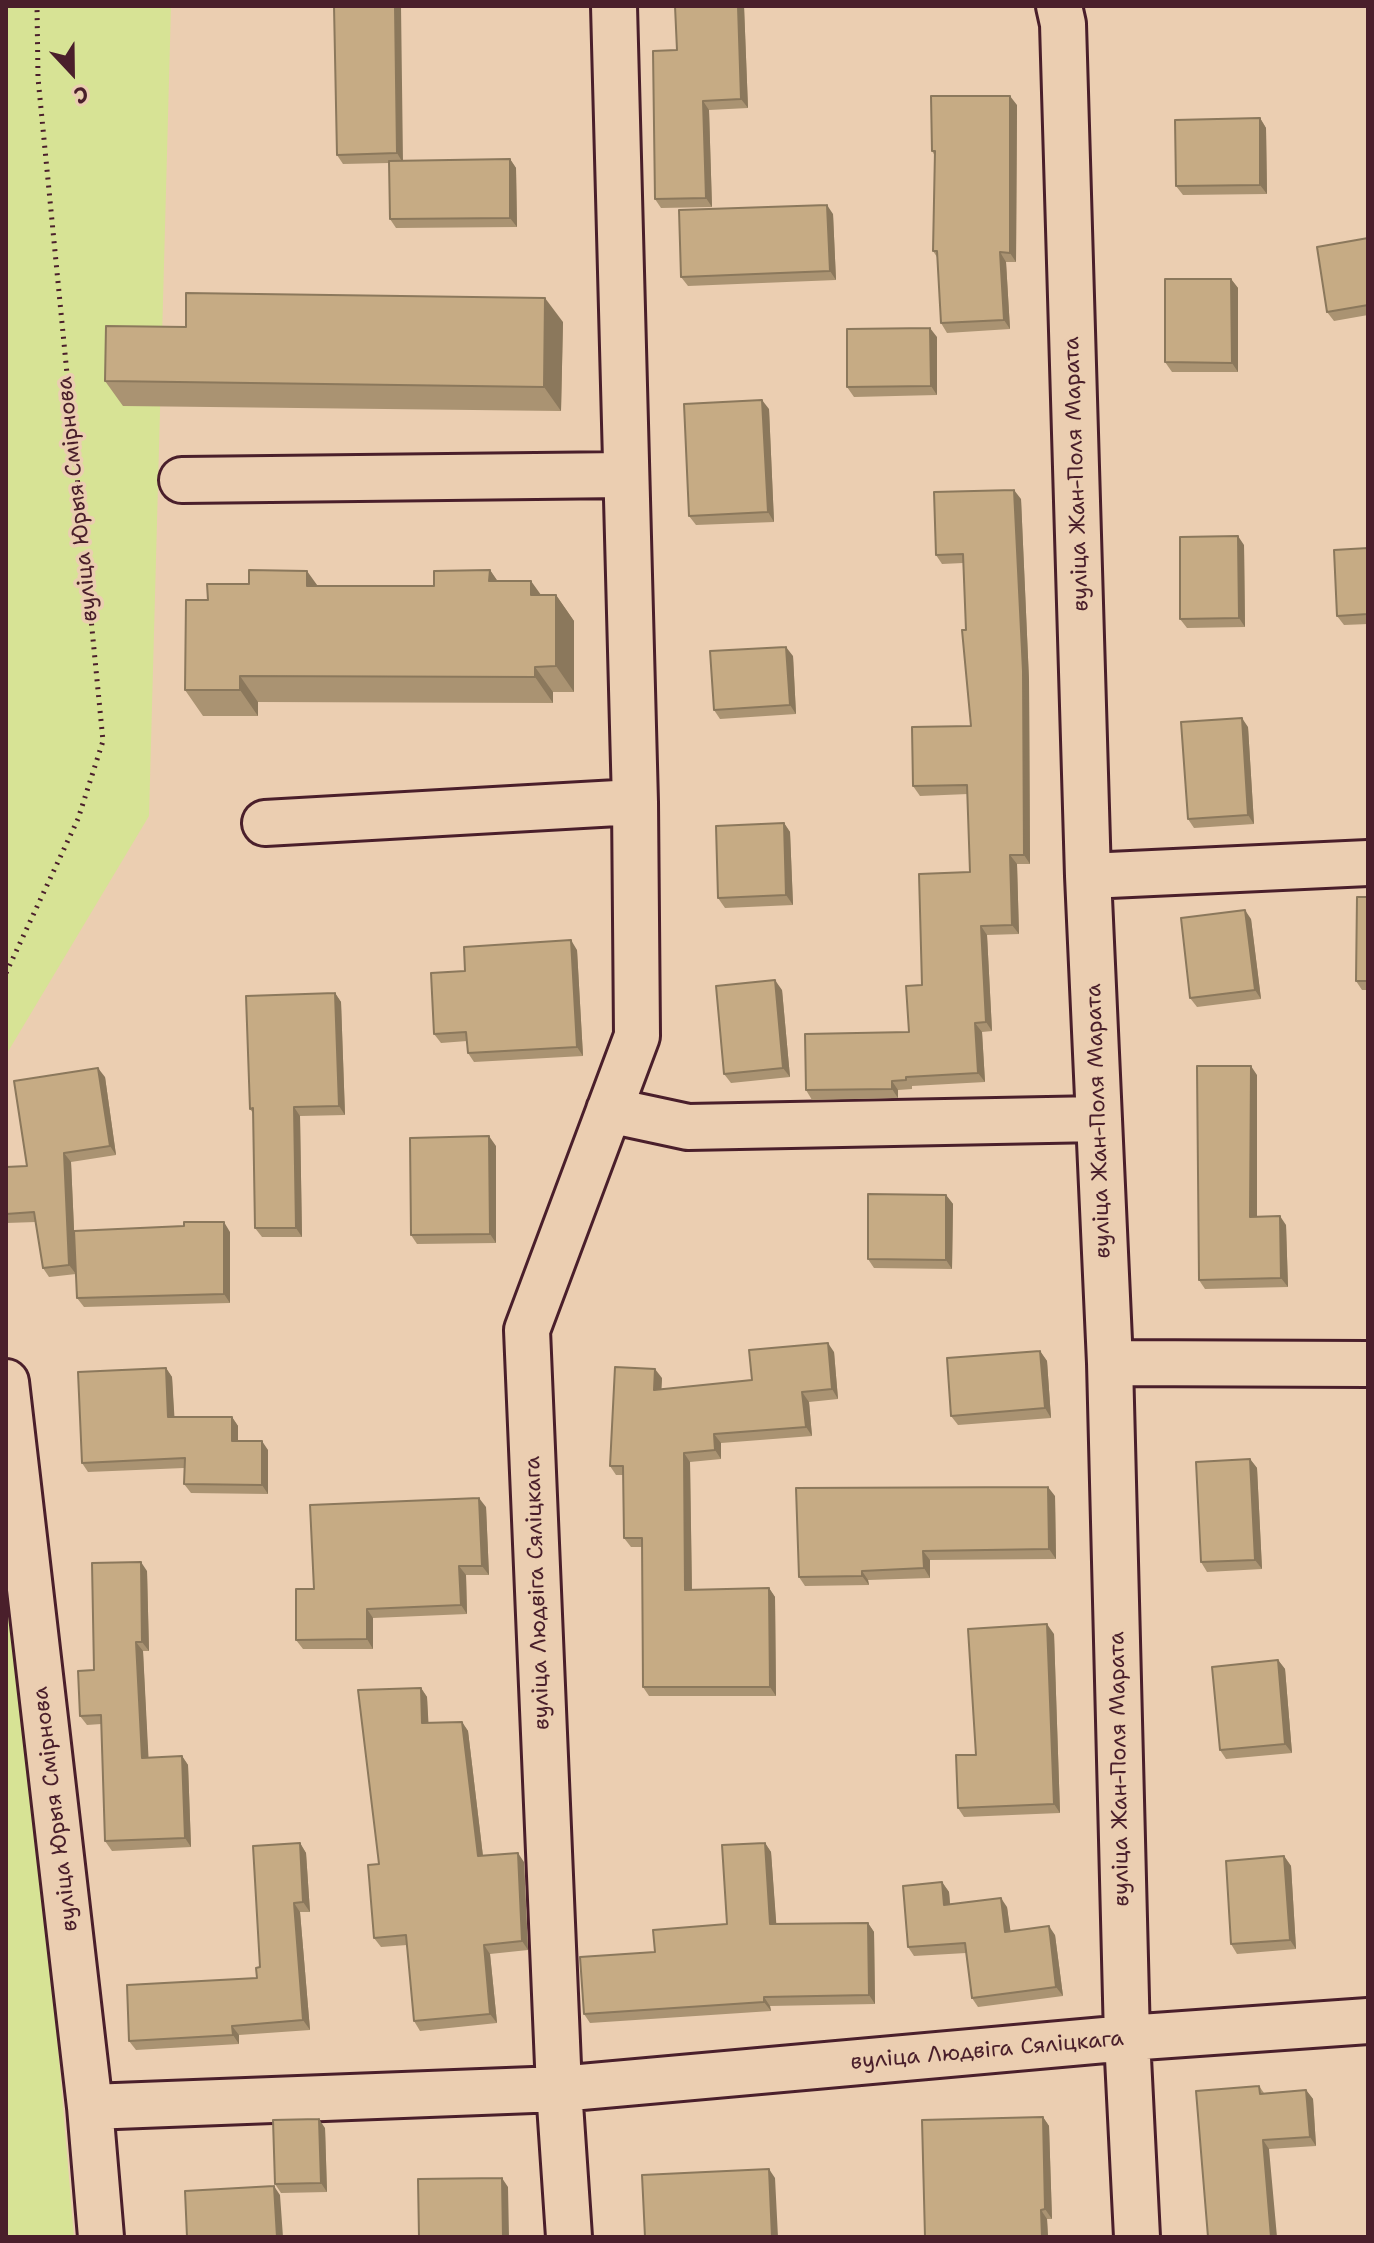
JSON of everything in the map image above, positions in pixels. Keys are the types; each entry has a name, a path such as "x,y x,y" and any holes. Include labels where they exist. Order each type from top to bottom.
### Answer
{"street":[{"name":"вуліца Людвіга Сяліцкага","path":"559,2089 527,1330 637,1036 635,802 614,6"},
{"name":"вуліца Жан-Поля Марата","path":"1059,6 1063,24 1088,876 1110,1363 1127,2038 1137,2237"},
{"path":"182,480 624,475"},
{"path":"265,823 635,802"},
{"path":"1088,876 1368,863"},
{"path":"609,1110 688,1127 1099,1119"},
{"path":"1110,1363 1368,1364"},
{"name":"вуліца Юрыя Смірнова","path":"6,1382 90,2107 101,2237"},
{"name":"вуліца Людвіга Сяліцкага","path":"90,2107 559,2089 1127,2038 1368,2021"},
{"path":"559,2089 569,2237"}],"path":[{"name":"вуліца Юрыя Смірнова","path":"6,973 78,819 103,741 40,109 37,6"}],"green space":[{"path":"6,6 171,6 149,816 6,1055"},
{"path":"6,1578 27,1677 74,2237 6,2237"}],"building":[{"path":"334,6 395,6 397,153 337,155"},
{"path":"675,6 738,6 741,99 703,101 706,198 655,199 653,51 677,50"},
{"path":"931,96 1010,96 1010,253 1000,252 1004,320 941,323 937,251 933,251 935,151 932,151"},
{"path":"1260,118 1260,185 1176,186 1175,120"},
{"path":"510,159 510,218 390,219 389,161"},
{"path":"827,205 830,271 681,277 679,210"},
{"path":"1368,238 1368,305 1327,312 1317,247"},
{"path":"1165,279 1231,279 1232,363 1165,362"},
{"path":"186,293 545,298 544,387 105,381 106,326 186,327"},
{"path":"930,328 931,386 847,387 847,329"},
{"path":"762,400 768,512 689,516 684,404"},
{"path":"1014,490 1023,671 1024,855 1010,855 1012,925 981,926 986,1022 975,1023 978,1073 906,1077 906,1080 892,1081 892,1089 806,1090 805,1034 909,1032 906,986 922,985 919,874 970,872 967,785 913,786 912,727 971,726 962,630 966,630 963,554 936,555 934,492"},
{"path":"1238,536 1239,618 1180,619 1180,537"},
{"path":"1368,548 1368,614 1337,616 1334,550"},
{"path":"249,570 307,571 307,586 434,586 434,571 490,570 489,581 531,581 531,595 556,595 556,666 535,667 535,677 240,676 240,690 185,690 186,600 208,600 207,584 249,584"},
{"path":"786,647 790,705 714,710 710,651"},
{"path":"1242,718 1248,815 1188,819 1181,722"},
{"path":"784,823 786,895 718,898 716,826"},
{"path":"1357,897 1368,897 1368,981 1356,981"},
{"path":"1245,910 1255,990 1190,998 1181,918"},
{"path":"571,940 577,1047 468,1053 466,1032 434,1034 431,973 465,971 464,947"},
{"path":"775,980 783,1068 724,1074 716,986"},
{"path":"335,993 339,1106 294,1107 296,1228 255,1228 253,1108 250,1109 246,996"},
{"path":"1197,1066 1251,1066 1250,1217 1280,1216 1281,1278 1199,1280"},
{"path":"98,1068 110,1146 64,1153 69,1265 43,1268 34,1212 6,1214 6,1167 27,1166 14,1081"},
{"path":"489,1136 490,1234 411,1235 410,1138"},
{"path":"868,1194 946,1195 946,1260 868,1259"},
{"path":"184,1222 224,1222 224,1294 77,1298 74,1231 184,1226"},
{"path":"828,1343 832,1389 802,1392 806,1427 714,1434 715,1450 684,1453 685,1590 769,1588 770,1687 643,1687 642,1538 624,1538 623,1466 610,1466 615,1367 655,1369 654,1390 752,1380 749,1350"},
{"path":"1040,1351 1045,1408 951,1416 947,1358"},
{"path":"166,1368 168,1417 232,1417 232,1441 262,1441 262,1485 184,1484 185,1458 82,1463 78,1372"},
{"path":"1250,1459 1255,1560 1201,1562 1196,1462"},
{"path":"1048,1487 1049,1549 923,1551 924,1568 862,1571 862,1576 799,1577 796,1488"},
{"path":"479,1498 482,1566 459,1566 461,1605 367,1609 367,1639 296,1640 296,1589 314,1589 310,1505"},
{"path":"141,1562 142,1642 136,1642 142,1758 182,1756 185,1838 105,1841 101,1715 80,1716 78,1671 94,1670 92,1563"},
{"path":"1047,1624 1054,1804 958,1808 956,1755 976,1755 968,1629"},
{"path":"1278,1660 1285,1744 1220,1750 1212,1667"},
{"path":"421,1688 422,1723 462,1722 478,1856 518,1853 522,1941 484,1945 490,2014 414,2021 406,1935 374,1938 368,1865 379,1864 358,1690"},
{"path":"300,1843 303,1902 294,1903 303,2020 232,2026 233,2035 129,2041 127,1985 257,1978 256,1968 260,1967 253,1846"},
{"path":"765,1843 770,1924 868,1923 869,1995 764,1997 764,2002 584,2014 580,1957 655,1952 653,1930 727,1924 722,1845"},
{"path":"1284,1856 1290,1940 1231,1944 1226,1861"},
{"path":"942,1882 944,1905 1001,1898 1005,1932 1049,1926 1056,1987 972,1998 965,1943 908,1947 903,1886"},
{"path":"1259,2086 1260,2094 1306,2090 1310,2137 1263,2140 1271,2237 1208,2237 1196,2091"},
{"path":"1043,2117 1045,2209 1041,2210 1042,2237 925,2237 922,2120"},
{"path":"319,2119 321,2183 275,2184 273,2120"},
{"path":"769,2169 772,2237 645,2237 642,2175"},
{"path":"502,2178 503,2237 419,2237 418,2179"},
{"path":"274,2186 277,2237 187,2237 185,2191"}]}
